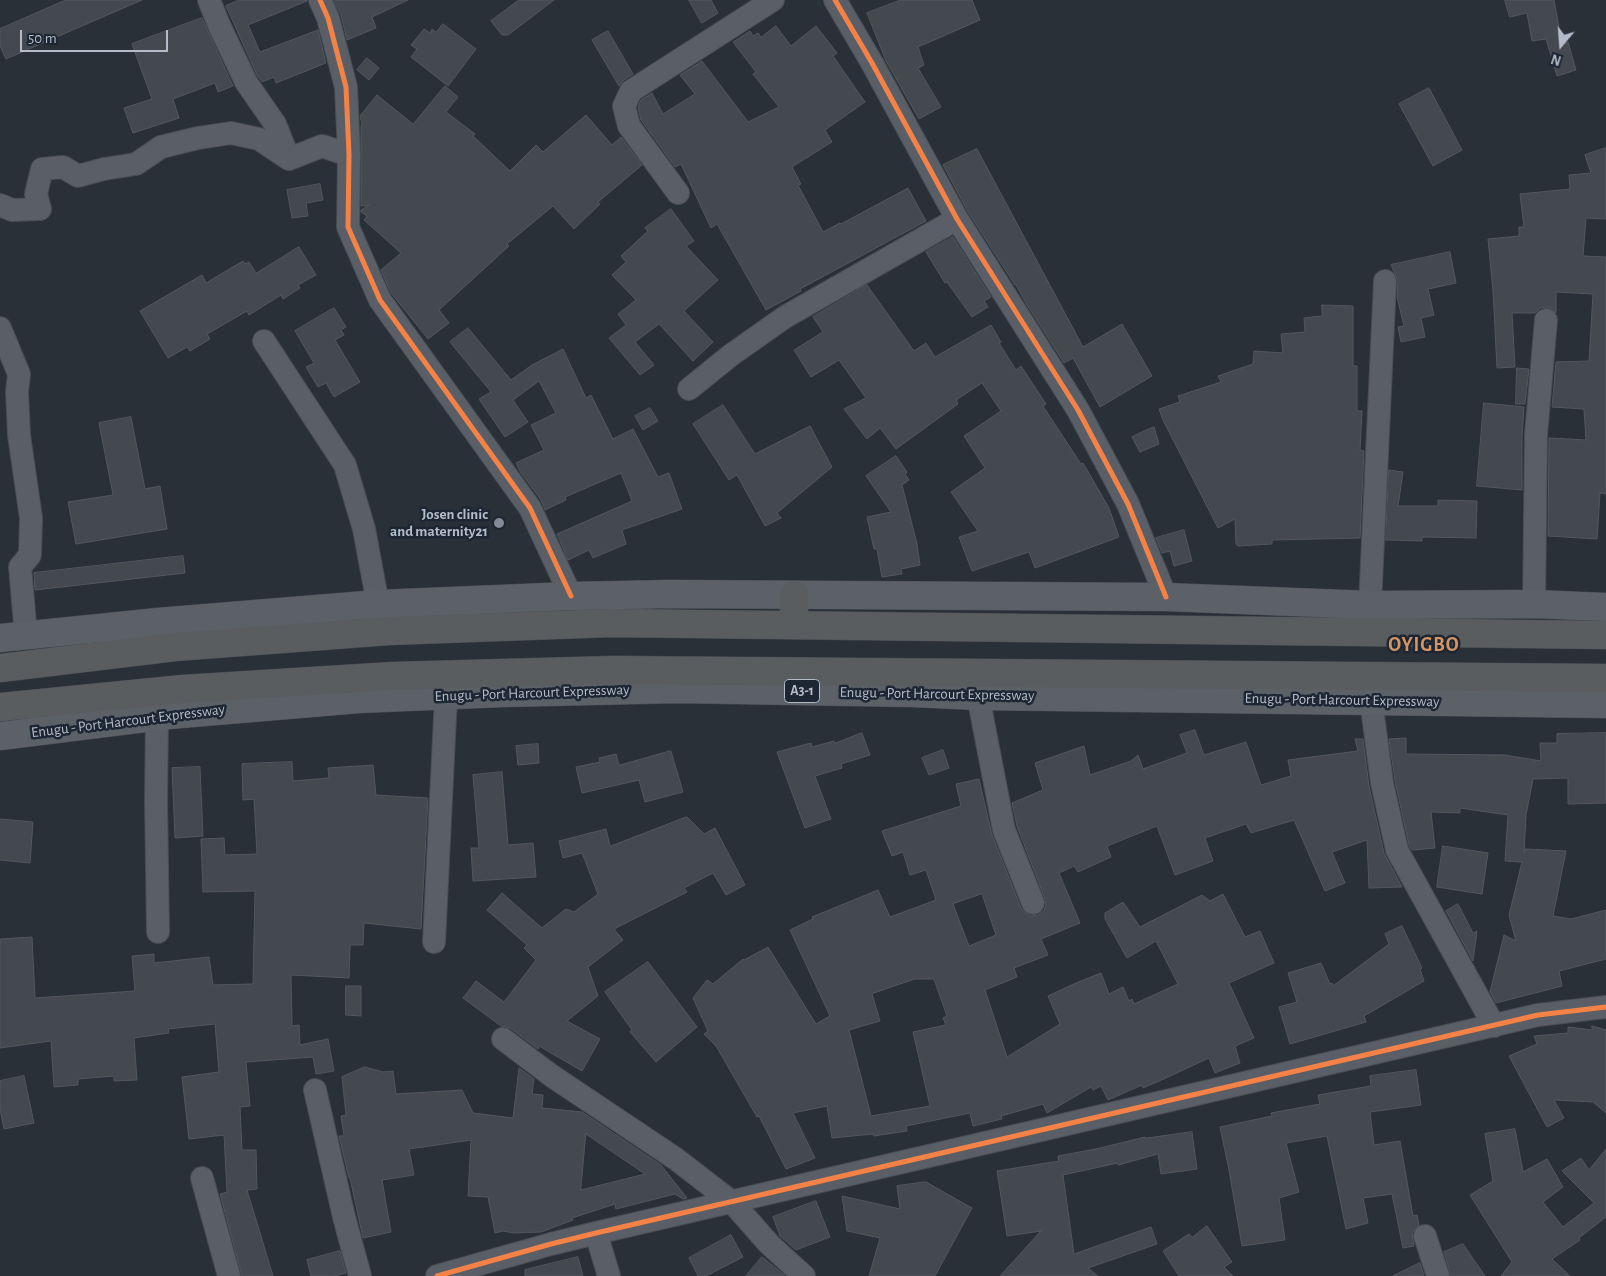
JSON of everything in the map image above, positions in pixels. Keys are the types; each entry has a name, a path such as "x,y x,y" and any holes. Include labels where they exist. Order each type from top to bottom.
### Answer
{"highway":[{"path":"794,596 794,625"},
{"path":"0,668 176,647 389,631 612,623 1606,635"},
{"name":"Enugu - Port Harcourt Expressway","path":"0,707 183,689 393,676 613,670 1606,678"}],"main road":[{"path":"13,637 158,622 378,604 670,594 1166,597 1370,605 1534,604 1606,607"},
{"name":"Enugu - Port Harcourt Expressway","path":"0,736 157,716 359,699 679,689 978,696 1606,704"}],"street":[{"path":"209,0 246,82 275,124 289,158"},
{"path":"320,0 328,18 346,87 348,227 380,300 530,508 572,596"},
{"path":"678,193 630,126 624,106 632,91 773,0"},
{"path":"835,0 872,63 957,219 1078,410 1128,504 1166,597"},
{"path":"0,205 12,210 40,209 36,194 42,169 63,167 78,176 104,169 136,164 161,147 215,135 231,133 259,139 289,158"},
{"path":"289,158 322,146 348,155"},
{"path":"689,389 731,355 785,317 957,219"},
{"path":"1370,605 1385,281"},
{"path":"1534,604 1536,435 1546,320"},
{"path":"0,328 19,374 17,392 19,435 31,518 30,555 20,566 13,637"},
{"path":"264,341 345,465 364,529 378,604"},
{"path":"434,942 446,696"},
{"path":"978,696 1004,830 1033,903"},
{"path":"1372,700 1382,783 1397,850 1494,1026"},
{"path":"157,716 158,932"},
{"path":"437,1276 551,1244 1494,1026 1538,1016 1606,1007"},
{"path":"503,1039 552,1076 676,1158 733,1203 769,1244 804,1276"},
{"path":"315,1090 344,1217 360,1276"},
{"path":"202,1178 229,1276"},
{"path":"596,1234 609,1276"},
{"path":"1425,1236 1438,1276"}],"building":[{"path":"66,0 142,0 6,59 0,46 0,29"},
{"path":"239,0 307,0 248,25 260,52 318,30 326,63 276,83 274,77 262,82 257,75 226,6"},
{"path":"334,0 408,0 372,17 376,28 347,40 341,15"},
{"path":"519,0 554,0 508,35 502,35 491,21"},
{"path":"689,0 711,0 718,13 702,23"},
{"path":"901,0 972,0 980,20 918,47 924,65 918,68 941,107 919,119 886,61 867,13"},
{"path":"1505,0 1554,0 1562,44 1568,42 1576,70 1557,76 1546,39 1532,41 1527,13 1510,17"},
{"path":"202,18 233,86 218,92 215,83 173,99 179,118 133,133 124,108 152,99 132,44"},
{"path":"443,24 476,49 448,86 411,57 417,49 411,45 424,29 430,33 432,29 436,32"},
{"path":"776,26 791,46 816,26 837,53 833,56 865,102 825,130 832,142 792,167 801,184 798,185 823,232 908,188 926,221 800,289 801,291 766,310 717,224 711,228 681,164 675,167 641,120 638,107 641,100 652,93 663,114 695,94 680,75 702,61 748,122 779,107 753,74 756,72 733,42 750,31 753,36 758,33 761,37"},
{"path":"608,31 633,74 619,86 592,40"},
{"path":"367,58 379,68 369,80 357,70"},
{"path":"445,86 458,97 446,112 475,134 473,136 510,171 536,145 543,152 586,115 612,145 621,137 642,165 598,202 600,204 574,229 553,206 507,244 509,246 439,310 449,323 428,339 391,293 381,270 401,253 364,220 367,216 361,212 361,210 369,205 361,206 362,124 360,116 377,95 413,124"},
{"path":"1429,88 1462,150 1433,166 1399,104"},
{"path":"1606,148 1606,219 1586,218 1583,256 1606,257 1606,494 1600,493 1597,539 1548,536 1549,438 1586,440 1584,409 1552,407 1556,362 1589,361 1593,294 1556,292 1556,313 1553,309 1547,307 1540,308 1535,313 1512,313 1515,367 1497,368 1488,239 1519,236 1519,227 1524,227 1520,194 1570,189 1569,175 1591,173 1585,155"},
{"path":"977,149 1083,347 1122,324 1152,376 1100,407 1073,358 1064,363 968,212 943,165"},
{"path":"320,184 323,200 306,203 308,216 292,218 287,190"},
{"path":"671,209 694,241 686,246 718,280 684,311 713,342 693,361 659,324 635,342 654,365 640,375 609,338 626,325 618,314 636,300 612,275 626,262 621,256 648,231 645,228"},
{"path":"953,237 991,297 984,301 988,307 972,317 947,282 945,283 926,252"},
{"path":"299,247 316,275 298,285 300,288 283,299 281,295 249,315 247,311 207,334 210,339 190,351 187,347 168,358 140,311 202,275 206,283 243,261 245,264 249,262 256,273"},
{"path":"1450,252 1456,283 1428,289 1434,315 1421,318 1425,337 1401,342 1398,327 1404,326 1397,297 1398,281 1391,265"},
{"path":"867,285 914,351 926,343 935,357 991,325 1001,342 999,343 1016,370 1021,366 1046,404 1043,406 1081,464 1083,463 1109,508 1119,537 1035,568 1029,552 972,571 959,537 978,531 951,492 985,468 964,436 1001,411 982,383 956,400 958,404 896,449 880,428 867,439 844,409 866,398 839,360 811,377 794,350 823,332 813,317"},
{"path":"1322,305 1353,306 1353,366 1357,366 1357,411 1362,411 1360,450 1364,451 1360,538 1272,540 1272,544 1238,546 1236,544 1235,519 1218,528 1159,409 1180,402 1178,396 1221,382 1218,376 1253,364 1254,351 1283,353 1281,334 1305,332 1304,318 1322,316"},
{"path":"334,308 346,327 341,330 344,335 335,340 360,382 334,397 326,383 318,387 306,367 314,363 295,331"},
{"path":"468,328 511,380 532,365 563,349 586,398 591,395 613,439 633,429 658,477 669,473 682,509 622,530 626,544 593,558 589,550 568,560 557,534 632,501 621,473 565,497 566,500 545,510 541,500 516,463 544,450 531,425 556,413 539,381 513,400 528,422 505,437 479,399 491,392 450,342"},
{"path":"1517,368 1529,369 1525,404 1516,404"},
{"path":"1484,403 1524,407 1522,490 1477,486"},
{"path":"723,405 755,454 810,426 832,467 777,513 781,518 765,526 737,475 729,480 693,424"},
{"path":"650,408 658,421 643,430 635,416"},
{"path":"131,417 145,489 160,486 167,529 76,544 68,502 113,495 99,423"},
{"path":"1154,427 1159,444 1140,452 1132,437"},
{"path":"896,456 907,472 905,474 909,480 902,485 917,544 920,565 901,569 902,574 882,577 877,549 874,549 867,517 891,512 866,476"},
{"path":"1389,470 1403,472 1398,506 1438,506 1438,500 1477,501 1476,538 1422,537 1422,541 1386,540"},
{"path":"1184,530 1192,561 1174,566 1170,551 1162,553 1156,538"},
{"path":"183,556 185,573 35,590 34,573"},
{"path":"1195,730 1204,755 1246,742 1261,785 1291,776 1288,760 1358,751 1355,739 1363,739 1369,786 1384,853 1402,887 1369,888 1367,840 1332,852 1345,883 1325,891 1294,820 1251,833 1246,824 1205,838 1213,861 1175,875 1157,826 1107,846 1111,857 1078,872 1074,866 1059,873 1080,923 1041,939 1048,955 1014,968 1017,977 985,990 1007,1057 1060,1024 1048,996 1076,983 1101,973 1109,994 1123,987 1129,1001 1132,999 1134,1004 1178,984 1156,941 1127,958 1105,919 1105,913 1123,902 1140,927 1202,895 1210,901 1223,894 1245,937 1260,931 1274,963 1229,983 1254,1038 1235,1046 1240,1063 1215,1073 1209,1058 1143,1088 1142,1085 1108,1100 1101,1086 1093,1090 1091,1087 1047,1113 1043,1104 1001,1116 1002,1119 973,1126 970,1113 906,1126 907,1131 874,1136 873,1134 832,1138 827,1106 793,1113 815,1158 786,1169 759,1116 757,1117 716,1046 704,1034 708,1031 693,998 707,980 713,984 743,959 768,947 816,1024 830,1016 790,930 813,919 812,917 878,890 890,917 936,900 926,870 910,875 903,852 892,856 882,831 961,806 956,784 979,779 992,835 1021,908 1031,916 1038,915 1044,911 1045,899 1017,826 1012,803 1043,790 1035,763 1084,746 1090,775 1131,761 1138,755 1143,769 1187,753 1180,735","holes":["982,894 996,935 969,946 953,904","915,979 934,979 947,1016 943,1018 946,1025 913,1032 930,1106 871,1116 849,1030 880,1021 872,994"]},
{"path":"862,733 870,755 841,764 842,768 815,776 831,819 805,828 777,752 811,743 812,747 834,741 835,743"},
{"path":"1606,733 1606,803 1568,804 1568,778 1533,779 1526,815 1524,853 1525,849 1566,851 1553,916 1571,919 1606,910 1606,959 1559,971 1562,986 1496,1003 1490,992 1504,935 1516,941 1509,915 1522,862 1505,861 1508,815 1460,808 1460,813 1431,812 1435,848 1412,850 1409,845 1395,781 1389,739 1406,738 1406,754 1505,755 1541,761 1540,743 1557,743 1557,734"},
{"path":"538,744 539,763 518,765 516,746"},
{"path":"943,750 949,768 929,775 922,758"},
{"path":"671,751 683,792 645,802 639,780 582,793 576,767 600,762 599,758 616,754 619,765"},
{"path":"292,762 293,781 329,778 328,768 373,765 376,795 428,798 421,929 364,923 363,945 350,945 349,978 291,975 292,1026 299,1025 300,1045 328,1039 334,1071 316,1074 313,1057 246,1062 250,1106 240,1107 242,1150 256,1150 257,1189 247,1190 273,1276 242,1276 220,1194 227,1192 224,1135 189,1139 182,1077 219,1072 215,1024 168,1029 169,1033 134,1038 137,1080 114,1081 114,1076 78,1079 78,1085 54,1087 51,1041 0,1048 0,939 32,937 35,998 135,991 132,956 154,954 154,963 209,957 213,985 253,984 255,891 203,892 201,839 224,838 225,855 257,854 254,799 243,800 242,764"},
{"path":"200,767 203,836 175,838 172,768"},
{"path":"502,772 508,845 533,843 536,877 473,881 471,848 479,848 473,775"},
{"path":"687,817 704,834 715,828 745,885 726,895 713,873 684,888 687,892 614,929 623,940 588,967 598,996 567,1021 600,1039 582,1071 539,1046 538,1049 510,1028 501,1026 463,998 476,981 504,1002 536,960 524,948 527,945 487,910 502,893 542,928 566,909 574,912 598,894 582,853 563,858 559,841 606,829 610,846"},
{"path":"0,819 33,822 30,863 0,860"},
{"path":"1443,846 1488,853 1482,894 1437,887"},
{"path":"1458,904 1473,933 1477,931 1473,961 1446,911"},
{"path":"1402,926 1422,968 1420,969 1424,981 1364,1016 1366,1022 1290,1044 1279,1007 1297,1002 1288,973 1321,963 1330,984 1332,983 1333,986 1389,944 1385,934"},
{"path":"648,962 697,1027 656,1062 630,1032 632,1030 605,992"},
{"path":"346,986 361,986 361,1016 346,1015"},
{"path":"1592,1026 1606,1030 1606,1113 1593,1102 1554,1100 1564,1118 1547,1127 1509,1056 1537,1044 1534,1036 1568,1033 1568,1027 1592,1030"},
{"path":"365,1067 383,1072 393,1071 396,1094 462,1090 473,1113 513,1118 519,1068 534,1079 532,1094 543,1095 542,1108 582,1112 661,1165 687,1198 683,1199 675,1194 616,1209 615,1204 572,1218 573,1220 541,1232 513,1233 503,1231 495,1233 488,1197 468,1196 471,1140 409,1149 414,1175 382,1180 391,1232 363,1238 339,1136 344,1136 341,1116 346,1115 342,1077","holes":["586,1134 645,1174 581,1190"]},
{"path":"1416,1070 1421,1105 1370,1112 1374,1145 1400,1141 1413,1216 1417,1215 1419,1225 1412,1233 1414,1246 1403,1248 1392,1194 1363,1198 1368,1223 1346,1229 1327,1136 1286,1143 1299,1192 1279,1198 1285,1240 1242,1246 1220,1127 1272,1116 1271,1113 1320,1104 1318,1095 1371,1086 1370,1076"},
{"path":"24,1076 34,1123 4,1129 0,1109 0,1081"},
{"path":"1515,1129 1523,1172 1547,1159 1563,1187 1543,1202 1563,1227 1594,1203 1562,1171 1581,1158 1589,1170 1606,1149 1606,1217 1579,1238 1580,1240 1552,1259 1570,1276 1501,1276 1512,1262 1470,1195 1493,1181 1485,1134"},
{"path":"1192,1132 1197,1169 1161,1174 1158,1154 1118,1165 1118,1163 1063,1175 1074,1254 1151,1227 1157,1244 1088,1268 1098,1276 1000,1276 1041,1231 1007,1236 997,1171 1059,1161 1058,1156 1145,1137"},
{"path":"926,1182 972,1208 935,1276 869,1276 880,1238 847,1231 842,1196 900,1209 897,1186"},
{"path":"816,1201 830,1237 796,1250 780,1236 773,1217"},
{"path":"1207,1226 1232,1262 1224,1267 1233,1276 1179,1276 1163,1251 1189,1234 1192,1237"},
{"path":"731,1235 743,1257 706,1276 698,1276 689,1258"},
{"path":"1463,1244 1485,1276 1451,1276 1444,1252"},
{"path":"340,1251 346,1273 334,1276 311,1276 307,1260"},
{"path":"578,1257 583,1276 525,1276 525,1270"},
{"path":"762,1257 777,1269 785,1276 746,1276"},
{"path":"1420,1263 1424,1276 1393,1276"}],"cycle path":[{"path":"320,0 328,18 346,87 349,155 348,227 380,300 530,508 571,596"},
{"path":"835,0 872,63 957,219 1078,410 1128,504 1166,597"},
{"path":"437,1276 596,1233 1538,1015 1606,1007"}],"place":[{"name":"Josen clinic and maternity21","path":"499,523"}],"district":[{"name":"OYIGBO","path":"1424,645"}]}
